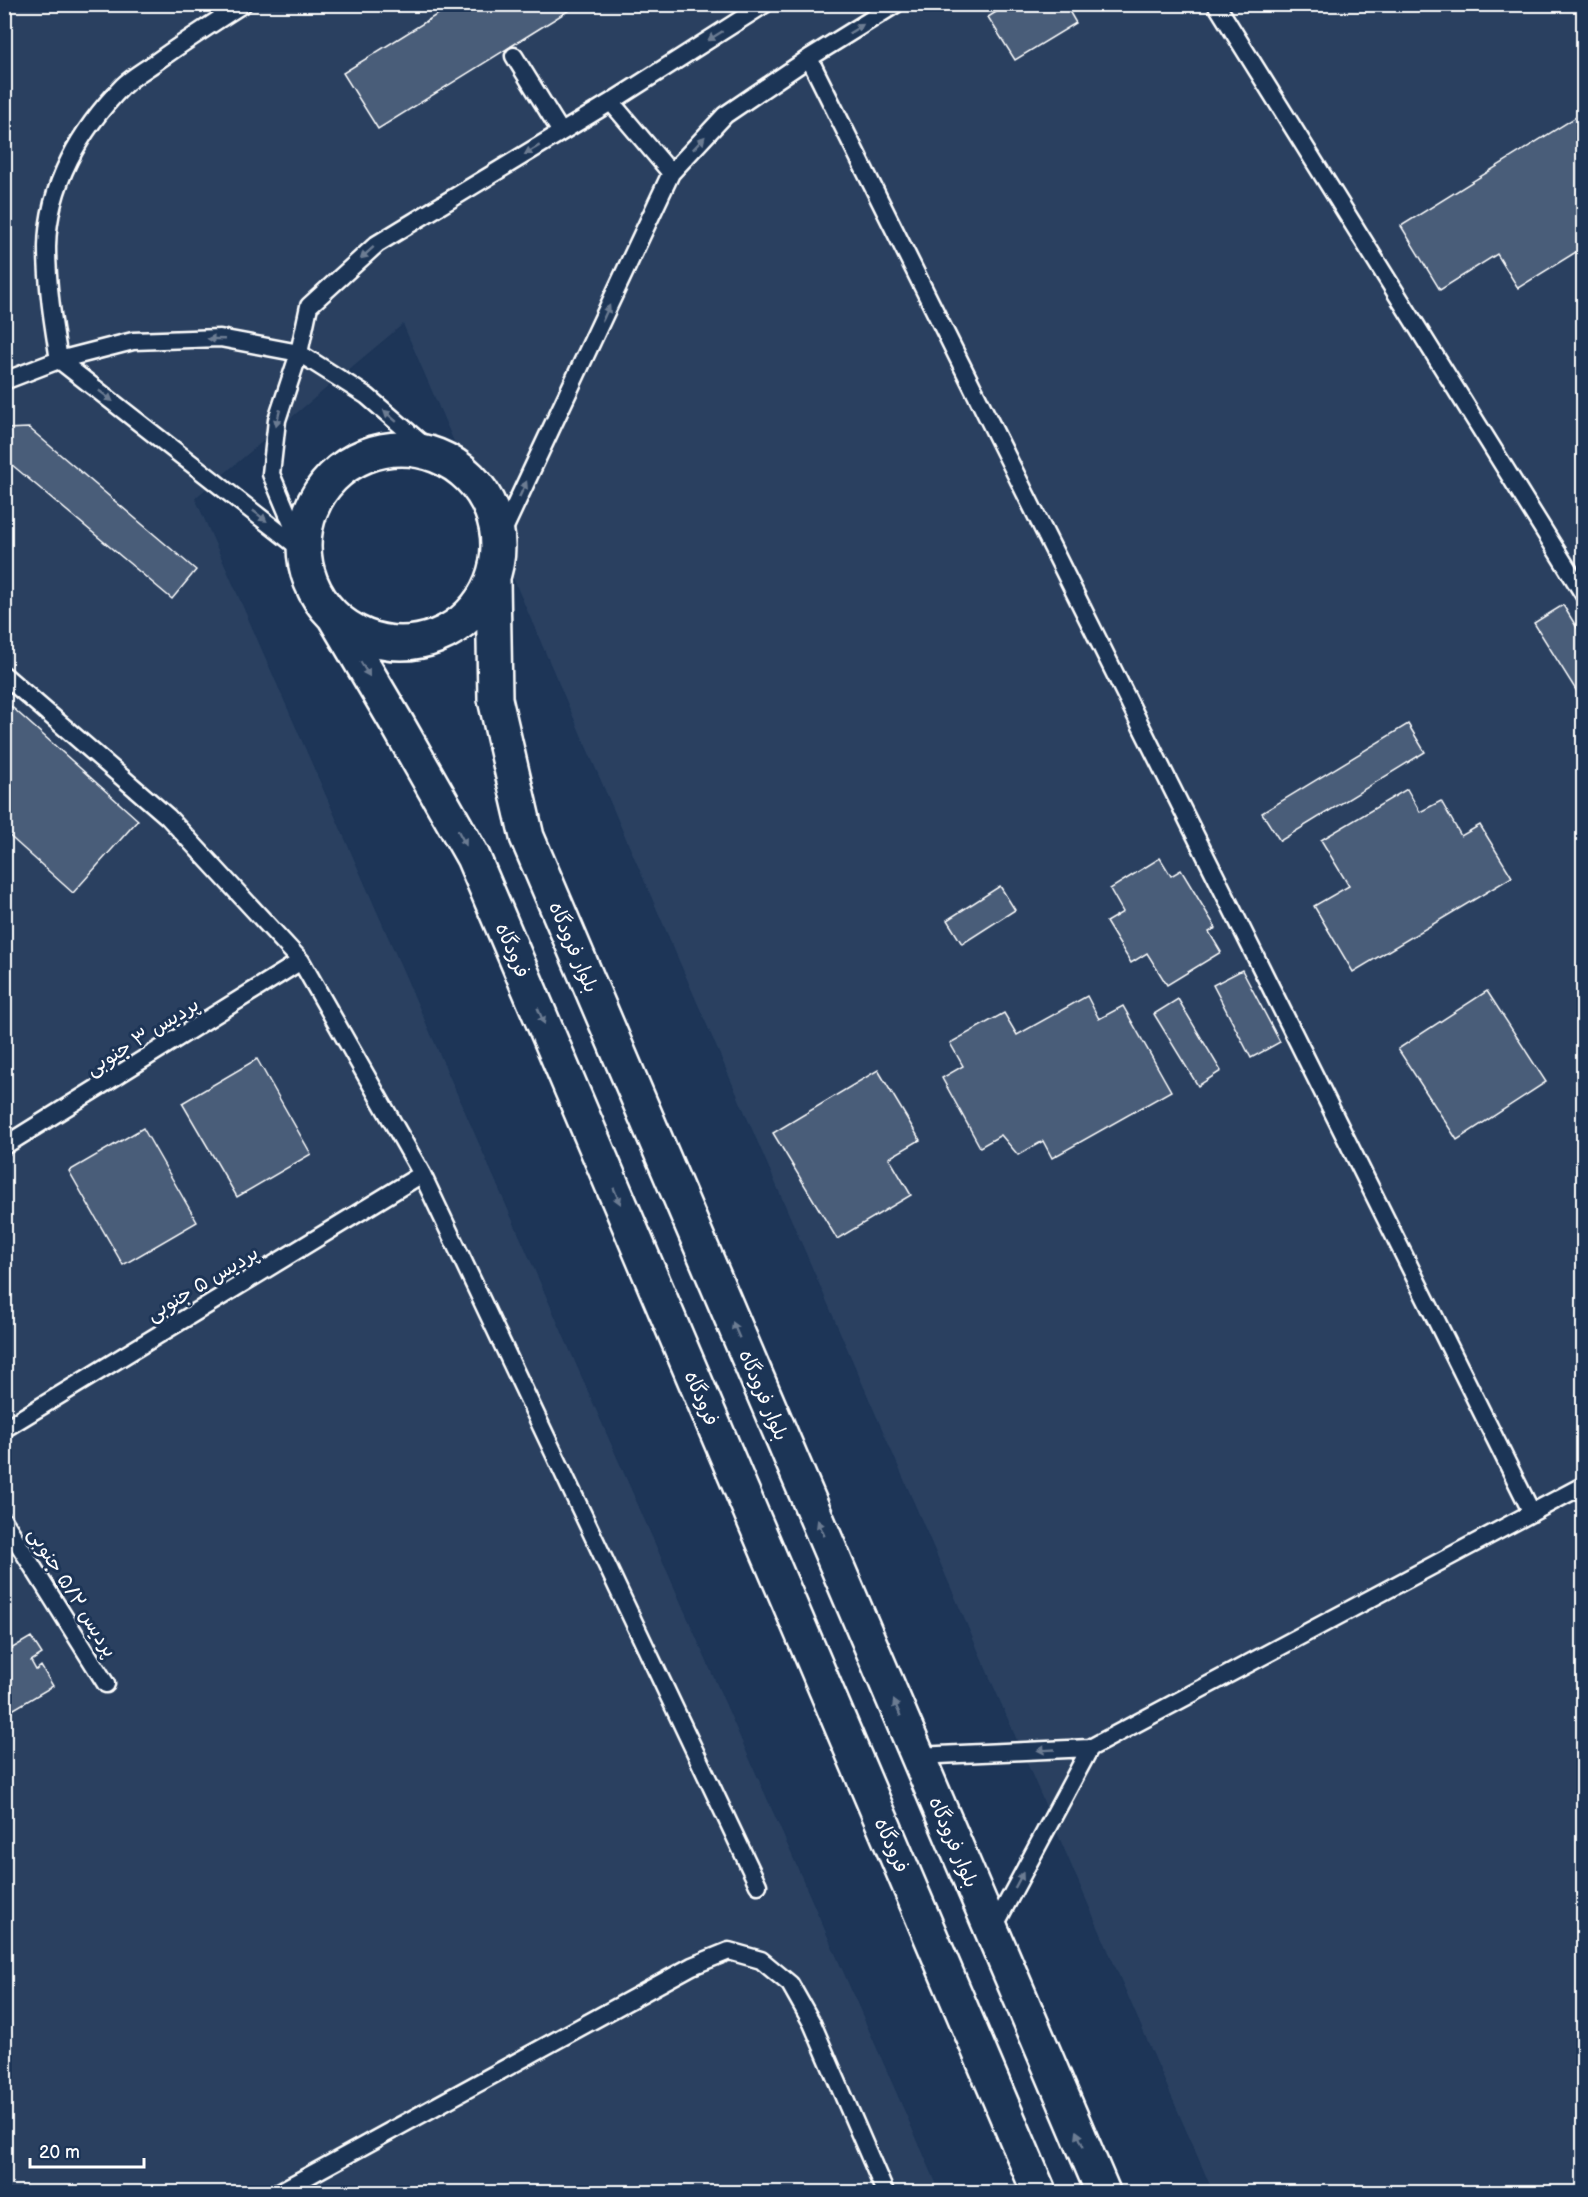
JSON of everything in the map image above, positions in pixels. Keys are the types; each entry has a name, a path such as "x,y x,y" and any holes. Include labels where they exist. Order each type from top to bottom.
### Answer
{"main road":[{"path":"403,448 434,454 459,468 480,489 493,514 498,542 498,561 493,580 477,608 454,629 424,642 393,644 362,636 335,618 318,599 307,576 303,550 307,518 321,490 343,467 371,452 403,448"},
{"name":"بلوار فرودگاه","path":"493,580 495,699 527,837 1103,2193"},
{"name":"فرودگاه","path":"335,618 399,725 473,857 1039,2193"}],"lane":[{"path":"243,4 194,35 124,85 95,119 69,158 55,198 47,245 50,300 59,360 303,550"},
{"path":"303,550 271,474 276,420 299,353 309,306 377,244 611,102 765,4"},
{"path":"498,542 671,173 725,115 809,58 896,4"},
{"path":"1216,4 1584,595"},
{"path":"514,56 561,132"},
{"path":"809,58 1532,1513"},
{"path":"611,102 671,173"},
{"path":"4,381 59,360 133,340 220,339 299,353 368,396 434,454"},
{"path":"4,675 168,817 301,961 422,1174 758,1885"},
{"name":"پردیس ۳ جنوبی","path":"4,1146 301,961"},
{"name":"پردیس ۵ جنوبی","path":"4,1429 422,1174"},
{"path":"917,1756 1090,1748 1584,1485"},
{"name":"پردیس ۵/۲ جنوبی","path":"4,1521 106,1684"},
{"path":"992,1932 1090,1748"},
{"path":"279,2193 692,1966 729,1951 761,1960 790,1984 812,2023 885,2193"}],"shaded area":[{"path":"5,5 1583,5 1583,2192 1213,2192 403,324 195,498 940,2192 5,2192"}],"building":[{"path":"454,4 579,4 378,129 343,73"},
{"path":"1009,4 1065,4 1076,23 1015,60 988,17"},
{"path":"1584,112 1584,247 1518,288 1497,254 1440,290 1401,226"},
{"path":"29,428 196,570 172,599 11,464 4,467 4,429"},
{"path":"1563,605 1584,639 1584,703 1534,623"},
{"path":"4,700 138,820 73,893 4,831"},
{"path":"1408,724 1425,752 1280,841 1262,813"},
{"path":"1407,789 1420,812 1441,801 1461,836 1480,825 1512,877 1353,972 1314,906 1349,886 1321,840"},
{"path":"1160,858 1171,876 1181,870 1216,928 1209,932 1221,952 1167,985 1147,953 1131,963 1106,922 1123,912 1110,889"},
{"path":"1000,886 1015,910 962,944 947,920"},
{"path":"1242,970 1280,1042 1251,1058 1213,985"},
{"path":"1487,991 1546,1082 1457,1140 1398,1049"},
{"path":"1087,996 1099,1019 1123,1006 1171,1091 1052,1158 1043,1141 1018,1155 1001,1135 980,1147 942,1078 963,1066 950,1043 1004,1013 1017,1035"},
{"path":"1178,999 1221,1071 1198,1086 1154,1014"},
{"path":"257,1059 311,1154 237,1197 182,1103"},
{"path":"878,1070 920,1140 889,1158 911,1195 837,1239 773,1133"},
{"path":"143,1128 197,1222 123,1265 69,1171"},
{"path":"31,1637 42,1654 31,1661 36,1670 41,1666 53,1686 4,1715 4,1653"}]}
